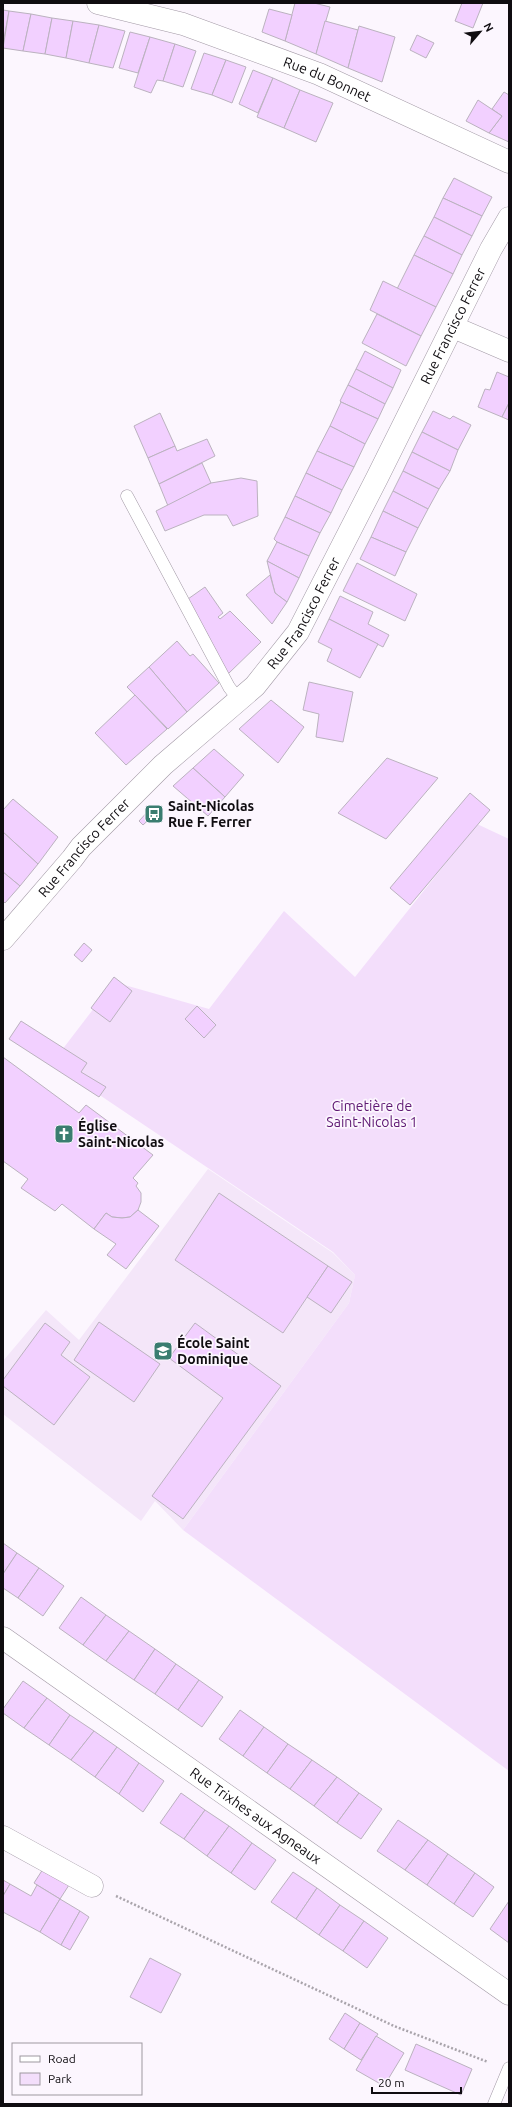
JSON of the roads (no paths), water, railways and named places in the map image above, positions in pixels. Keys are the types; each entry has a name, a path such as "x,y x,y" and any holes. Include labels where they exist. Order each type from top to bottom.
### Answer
{"street":[{"name":"Rue du Bonnet","path":"98,3 133,8 183,24 319,74 509,162"},
{"name":"Rue Francisco Ferrer","path":"3,939 81,847 163,765 255,686 298,632 491,249 509,218"},
{"path":"452,326 509,351"},
{"name":"Rue Trixhes aux Agneaux","path":"3,1638 509,1994"},
{"path":"3,1837 92,1886"}],"lane":[{"path":"127,496 229,687 239,700"},
{"path":"494,2104 509,2068"}],"place":[{"name":"Saint-Nicolas Rue F. Ferrer","path":"154,814"},
{"name":"Église Saint-Nicolas","path":"64,1134"},
{"name":"École Saint Dominique","path":"163,1351"}],"park label":[{"name":"Cimetière de Saint-Nicolas 1","path":"372,1114"}]}
